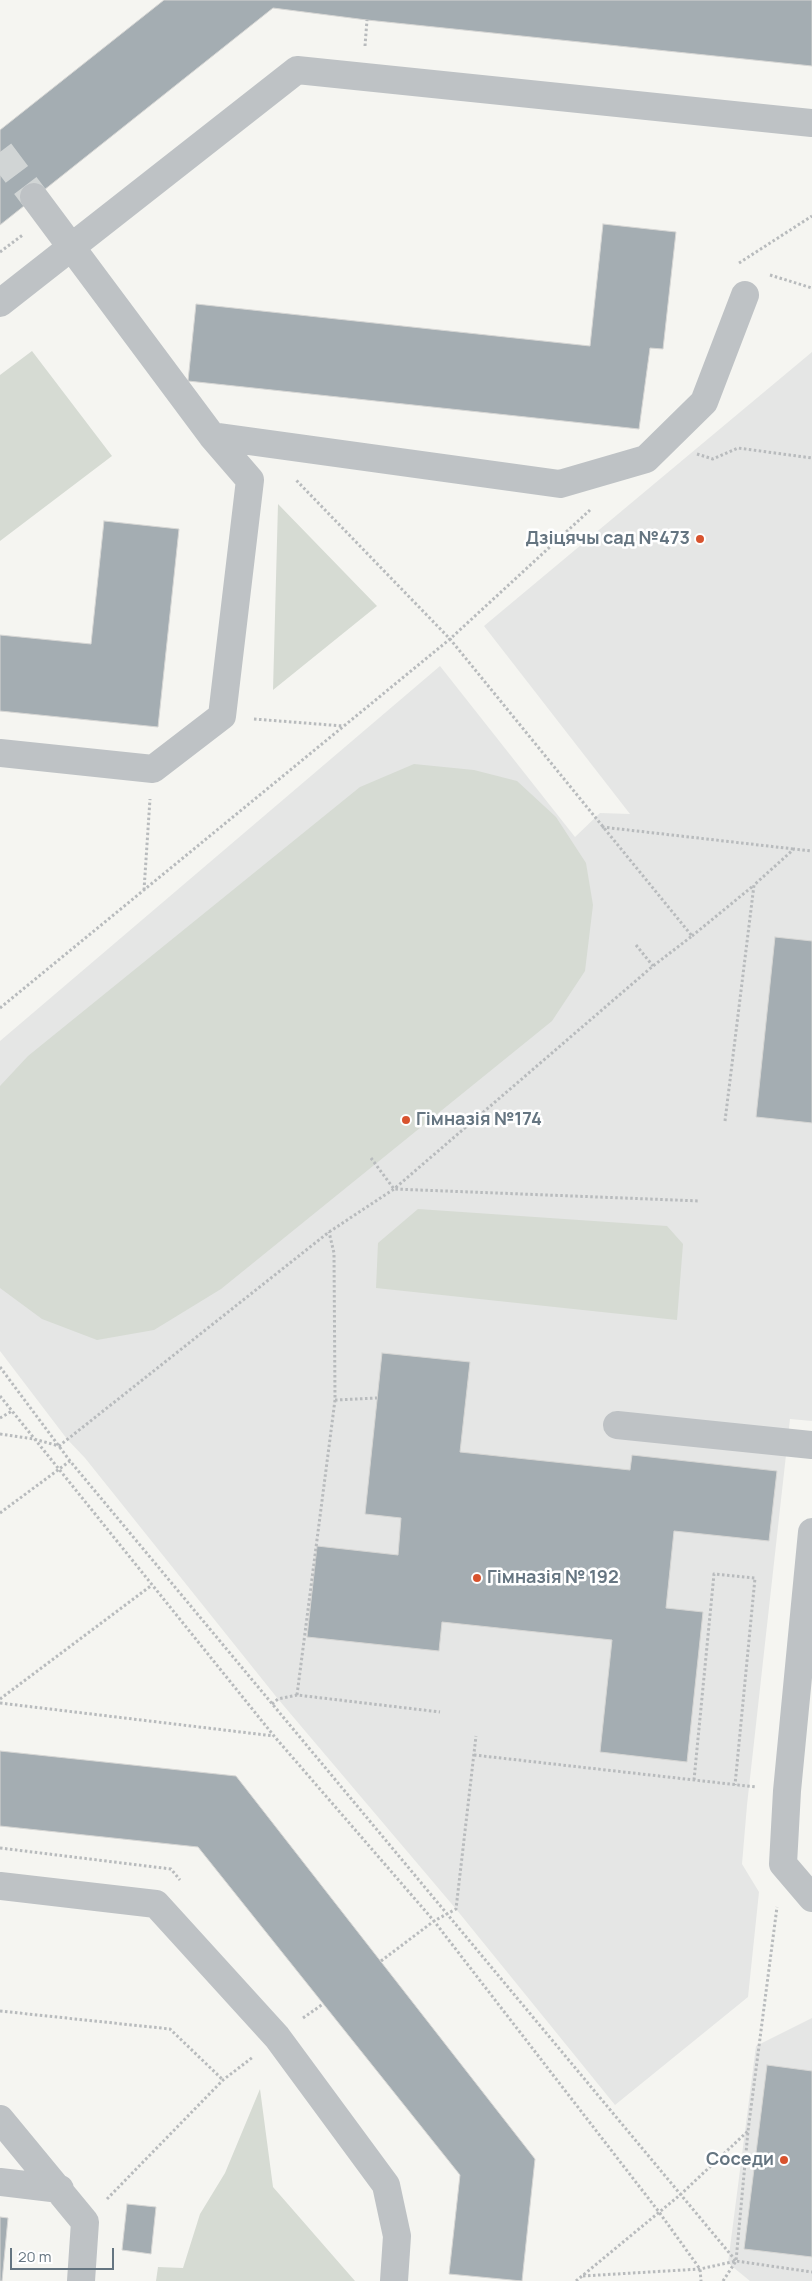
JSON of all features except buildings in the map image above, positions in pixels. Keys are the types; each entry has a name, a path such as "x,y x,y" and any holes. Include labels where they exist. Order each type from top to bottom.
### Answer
{"lane":[{"path":"0,303 297,70 812,123"},
{"path":"0,753 153,769 222,716 250,480 212,436 34,197"},
{"path":"212,436 560,484 646,459 704,402 745,295"},
{"path":"618,1425 812,1445"},
{"path":"812,1532 787,1791 783,1864 812,1898"},
{"path":"0,1886 156,1904 276,2038 386,2185 397,2236 394,2281"},
{"path":"0,2119 86,2222 81,2281"},
{"path":"0,2182 60,2189"}],"path":[{"path":"738,264 812,216"},
{"path":"692,452 713,459 738,448 812,458"},
{"path":"293,477 450,639 692,936"},
{"path":"0,1008 450,639 595,506"},
{"path":"222,716 343,726"},
{"path":"144,890 153,769"},
{"path":"602,827 812,851"},
{"path":"59,1446 329,1232 394,1189 653,966 754,885 794,849"},
{"path":"725,1121 754,885"},
{"path":"636,945 653,966"},
{"path":"371,1158 394,1189"},
{"path":"394,1189 700,1201"},
{"path":"297,1695 335,1400 334,1253 329,1232"},
{"path":"0,1367 70,1460 736,2261"},
{"path":"0,1396 274,1736 434,1921 658,2212 700,2269 701,2281"},
{"path":"335,1400 377,1398"},
{"path":"0,1418 12,1411"},
{"path":"0,1434 34,1439 59,1446"},
{"path":"0,1513 70,1460"},
{"path":"694,1780 714,1574 755,1578 735,1785"},
{"path":"0,1699 152,1585"},
{"path":"272,1704 278,1699 297,1695 440,1712"},
{"path":"0,1704 274,1736"},
{"path":"381,1961 434,1921 456,1909 476,1736"},
{"path":"474,1756 787,1791"},
{"path":"724,2281 736,2261 748,2131 783,1864"},
{"path":"86,2222 223,2080 276,2038 324,2004"},
{"path":"0,2011 170,2029 223,2080"},
{"path":"576,2281 680,2195 748,2131"},
{"path":"583,2276 700,2269 736,2261 812,2272"}],"shaded area":[{"path":"32,351 112,456 0,541 0,375"},
{"path":"812,352 812,1421 790,1419 747,1805 742,1864 759,1892 748,1997 615,2105 456,1909 278,1699 85,1458 67,1439 0,1351 0,1041 440,666 575,837 600,813 630,814 484,626"},
{"path":"278,504 377,606 273,690"},
{"path":"414,764 474,770 517,781 556,817 586,863 593,905 585,971 552,1021 221,1289 154,1330 97,1340 42,1319 0,1288 0,1086 28,1056 360,787"},
{"path":"418,1209 667,1226 683,1244 677,1320 376,1288 378,1243"},
{"name":"Соседи","path":"812,2018 812,2281 750,2281 728,2263 756,2046"},
{"path":"260,2089 273,2187 355,2281 156,2281 158,2267 183,2268 200,2214 225,2173"}],"tunnel":[{"path":"0,152 34,197"}],"place":[{"name":"Дзіцячы сад №473","path":"700,539"},
{"name":"Гімназія №174","path":"406,1120"},
{"name":"Гімназія № 192","path":"477,1578"},
{"name":"Соседи","path":"784,2160"}]}
